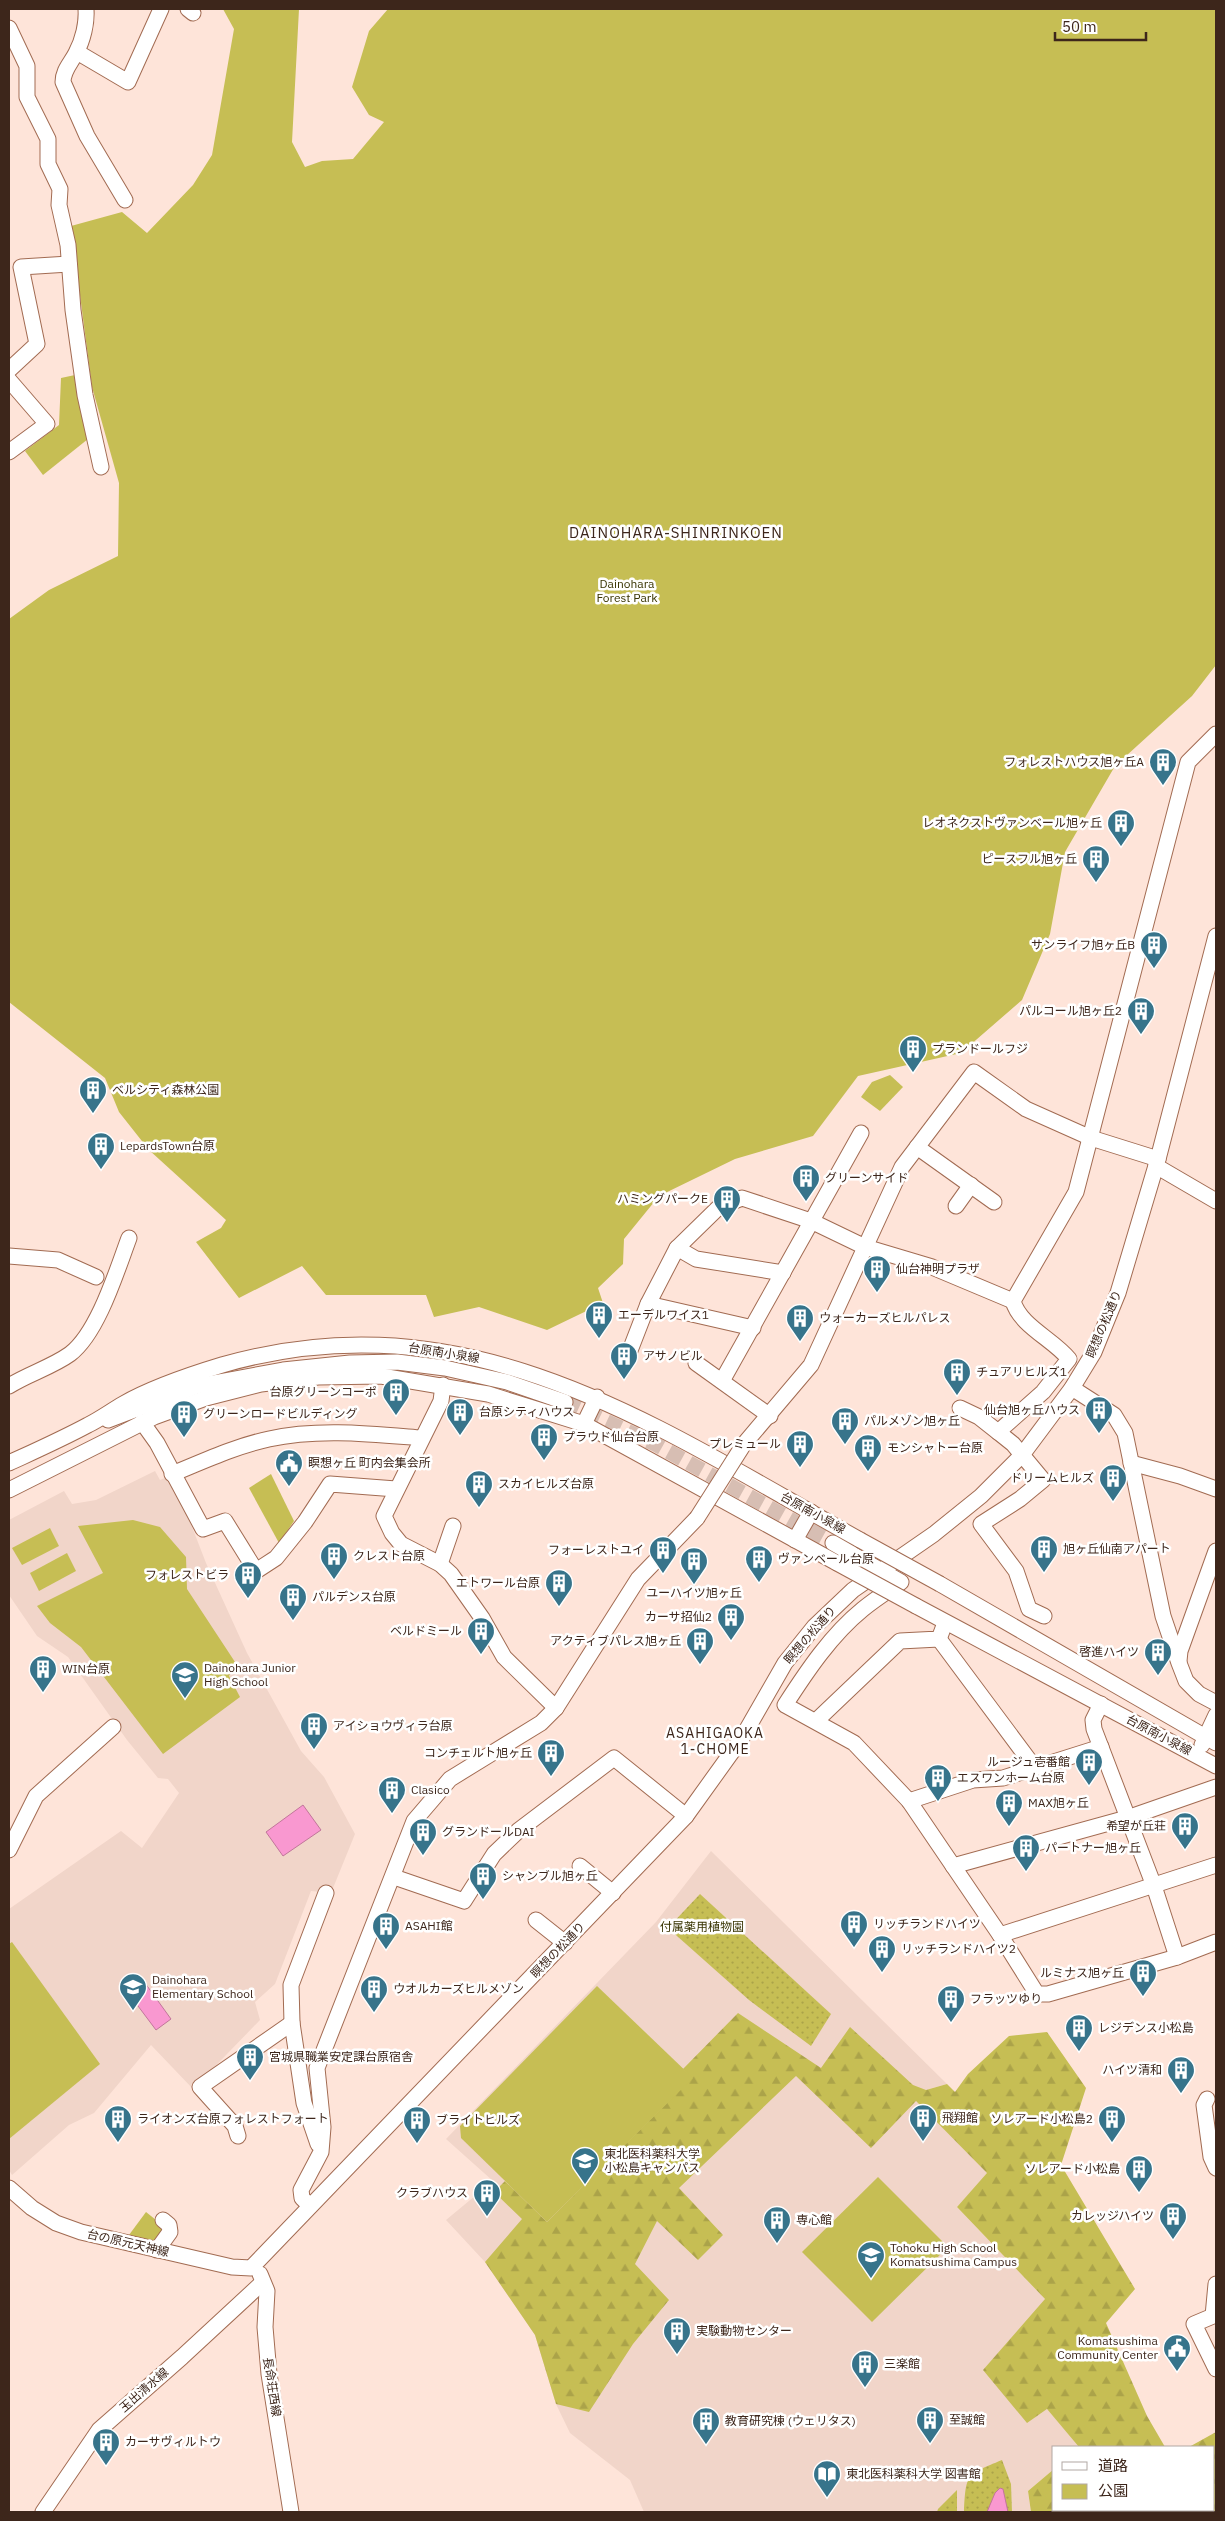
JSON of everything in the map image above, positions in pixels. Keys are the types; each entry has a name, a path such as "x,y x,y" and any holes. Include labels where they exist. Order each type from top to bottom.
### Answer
{"street":[{"path":"86,9 86,23 77,52 63,76 64,82 87,136 125,200"},
{"path":"77,52 128,82 160,9"},
{"path":"9,28 27,66 27,97 48,139 48,164 60,189 59,205 68,245 85,395 101,468"},
{"path":"9,370 37,344 20,267 69,264"},
{"path":"9,380 47,424 9,452"},
{"path":"998,1432 1043,1392 1069,1359 1061,1349 1032,1327 1014,1307 1013,1300 1076,1192 1188,762 1216,734"},
{"name":"瞑想の松通り","path":"256,2263 566,1943 686,1816 742,1738 791,1655 838,1603 880,1570 958,1516 1022,1455 1072,1388 1094,1352 1112,1312 1157,1163 1216,936"},
{"path":"310,2206 302,2198 301,2190 321,2152 323,2128 317,2068 414,1821 450,1779 541,1723 556,1708 638,1579 696,1518 744,1444 770,1416 811,1365 902,1167 974,1072 1026,1109 1091,1138 1157,1163 1216,1201"},
{"path":"722,1380 861,1134"},
{"path":"917,1147 994,1202"},
{"path":"956,1206 971,1186"},
{"path":"624,1366 648,1304 677,1248 719,1207 742,1198 811,1221 865,1247 932,1267 1013,1300"},
{"path":"9,1386 71,1354 83,1340 104,1305 129,1238"},
{"path":"677,1248 696,1259 783,1272"},
{"path":"9,1256 58,1260 96,1278"},
{"path":"648,1304 753,1328"},
{"name":"台原南小泉線","path":"9,1463 90,1424 125,1403 180,1380 222,1365 271,1354 361,1345 409,1347 489,1361 544,1377 646,1420 940,1584 1211,1740"},
{"path":"90,1424 117,1418 197,1386 315,1365 397,1362 445,1368 507,1382 565,1402"},
{"path":"696,1363 770,1416"},
{"path":"9,1490 148,1419 165,1406 250,1376"},
{"name":"台原南小泉線","path":"148,1419 206,1398 261,1384 318,1377 381,1376 488,1394 584,1424 945,1623 1216,1766"},
{"path":"443,1385 441,1401 384,1516 392,1533 401,1544 440,1564 451,1574 482,1618 504,1656 556,1708"},
{"path":"1072,1388 1114,1415 1126,1434 1163,1616 1186,1680 1199,1694 1216,1703"},
{"path":"584,1424 597,1398"},
{"path":"960,1408 980,1417 998,1432 1022,1455 1043,1480 1020,1499 981,1524 1016,1571 1030,1609 1044,1616"},
{"path":"148,1419 172,1474 203,1529 224,1521 256,1571 276,1558 305,1522 330,1484 396,1489"},
{"path":"172,1474 225,1452 270,1439 317,1434 361,1434 422,1438"},
{"path":"1131,1463 1180,1476 1216,1489"},
{"path":"795,1540 811,1512"},
{"path":"440,1564 453,1526"},
{"path":"834,1543 901,1582 863,1609 844,1627 805,1674 785,1705 854,1743 909,1801 1037,1994 1048,1994 1177,1957 1216,1942"},
{"path":"1179,1663 1180,1651 1216,1551"},
{"path":"939,1639 945,1623"},
{"path":"816,1721 900,1641 939,1639"},
{"path":"939,1639 1034,1768"},
{"path":"1101,1704 1093,1720 1127,1818 1154,1886 1177,1957"},
{"path":"1197,1756 1211,1740 1216,1715"},
{"path":"9,1850 36,1796 114,1727"},
{"path":"909,1801 973,1780 1003,1778 1101,1746"},
{"path":"394,1876 464,1902 494,1854 519,1830 614,1758 686,1816"},
{"path":"953,1866 1127,1818 1216,1787"},
{"path":"1000,1936 1216,1865"},
{"path":"580,1866 613,1893"},
{"path":"321,2152 304,2103 292,2023 291,1985 326,1893"},
{"path":"536,1920 566,1943"},
{"path":"238,2136 235,2126 200,2087 292,2023"},
{"path":"1207,2099 1204,2105 1211,2157 1216,2168"},
{"name":"台の原元天神線","path":"9,2188 32,2208 56,2223 82,2232 241,2269 251,2268 256,2263"},
{"path":"157,2250 170,2232 169,2225 162,2220"},
{"name":"長命荘西線","path":"256,2263 262,2283 267,2291 265,2327 269,2374 291,2512"},
{"name":"玉出清水線","path":"43,2512 99,2430 262,2283"},
{"path":"1216,2284 1212,2316 1194,2324 1216,2369"}],"shaded area":[{"name":"Dainohara Junior High School","path":"155,1471 160,1480 172,1475 206,1563 247,1653 301,1751 324,1777 355,1834 331,1893 311,1891 275,1984 255,2002 260,2020 193,2089 151,2045 94,2113 69,2125 12,2175 9,2170 9,1909 121,1831 142,1848 179,1793 168,1779 158,1778 127,1740 68,1657 37,1636 9,1595 9,1520 64,1491 72,1504 96,1500"},
{"path":"303,1805 321,1830 283,1856 266,1832"},
{"name":"東北医科薬科大学 小松島キャンパス","path":"711,1851 947,2084 926,2090 916,2101 988,2173 957,2207 1045,2299 1027,2422 1047,2409 1079,2446 1052,2446 1052,2471 1028,2491 1031,2512 644,2512 630,2480 570,2433 556,2404 535,2335 485,2262 446,2220 493,2181 446,2139 656,1922"},
{"path":"145,1983 171,2019 156,2030 129,1994"},
{"path":"1000,2488 1003,2489 1008,2512 987,2512 995,2493"}],"green space":[{"name":"Dainohara Forest Park","path":"223,9 299,9 292,142 305,167 322,161 353,159 384,122 369,115 352,87 369,31 388,9 1216,9 1216,665 1192,696 1115,766 1065,852 1050,934 1022,1000 961,1053 858,1076 813,1136 735,1159 659,1196 624,1239 623,1264 598,1288 603,1303 547,1330 479,1307 434,1317 426,1295 326,1295 302,1266 239,1298 196,1242 221,1228 226,1220 149,1150 119,1112 105,1078 9,1002 9,619 49,590 118,556 119,483 92,387 71,226 122,212 147,233 193,185 212,155 234,29"},
{"path":"75,375 88,439 43,475 25,451 59,425 61,378"},
{"path":"890,1075 903,1087 880,1111 861,1097 872,1082"},
{"path":"271,1474 294,1521 279,1543 249,1488"},
{"path":"133,1520 160,1527 186,1557 187,1589 235,1662 229,1676 240,1697 163,1754 81,1647 50,1623 37,1606 103,1573 78,1526"},
{"path":"50,1528 59,1546 22,1565 12,1548"},
{"path":"67,1553 76,1571 39,1591 30,1573"},
{"name":"付属薬用植物園","path":"700,1894 831,2014 811,2046 749,2000 668,1928"},
{"path":"12,1942 100,2064 9,2139 9,1944"},
{"path":"597,1986 693,2078 547,2222 461,2138 460,2126"},
{"path":"738,2013 821,2068 850,2027 913,2085 926,2090 947,2084 955,2092 968,2074 1009,2036 1047,2032 1086,2088 1061,2165 1135,2289 1106,2323 1147,2416 1164,2446 1078,2446 1047,2409 1027,2423 983,2370 1045,2299 957,2207 987,2173 916,2101 871,2148 796,2076 679,2188 723,2235 698,2260 657,2221 635,2264 669,2300 633,2344 589,2412 556,2404 535,2335 485,2262 522,2219 494,2192 505,2181 547,2222 692,2078 683,2069"},
{"path":"878,2177 948,2247 872,2322 802,2252"},
{"path":"146,2212 166,2228 157,2243 129,2235"},
{"path":"1216,2432 1216,2512 1031,2512 1028,2491 1052,2471 1052,2511 1215,2511 1215,2446 1191,2446"},
{"path":"1002,2460 1011,2484 1012,2512 964,2512 967,2482 970,2477 981,2469"},
{"path":"957,2490 957,2512 937,2512 938,2509"}],"tunnel":[{"path":"565,1402 655,1444 833,1543"}],"place":[{"name":"フォレストハウス旭ヶ丘A","path":"1163,786"},
{"name":"レオネクストヴァンベール旭ヶ丘","path":"1121,847"},
{"name":"ピースフル旭ヶ丘","path":"1096,883"},
{"name":"サンライフ旭ヶ丘B","path":"1154,969"},
{"name":"パルコール旭ヶ丘2","path":"1141,1035"},
{"name":"プランドールフジ","path":"913,1073"},
{"name":"ベルシティ森林公園","path":"93,1114"},
{"name":"LepardsTown台原","path":"101,1170"},
{"name":"グリーンサイド","path":"806,1202"},
{"name":"ハミングパークE","path":"727,1223"},
{"name":"仙台神明プラザ","path":"877,1293"},
{"name":"エーデルワイス1","path":"599,1339"},
{"name":"ウォーカーズヒルパレス","path":"800,1342"},
{"name":"アサノビル","path":"624,1380"},
{"name":"チュアリヒルズ1","path":"957,1396"},
{"name":"台原グリーンコーポ","path":"396,1416"},
{"name":"仙台旭ヶ丘ハウス","path":"1099,1434"},
{"name":"台原シティハウス","path":"460,1436"},
{"name":"グリーンロードビルディング","path":"184,1438"},
{"name":"パルメゾン旭ヶ丘","path":"845,1445"},
{"name":"プラウド仙台台原","path":"544,1461"},
{"name":"プレミュール","path":"800,1468"},
{"name":"モンシャトー台原","path":"868,1472"},
{"name":"瞑想ヶ丘 町内会集会所","path":"289,1487"},
{"name":"ドリームヒルズ","path":"1113,1502"},
{"name":"スカイヒルズ台原","path":"479,1508"},
{"name":"旭ヶ丘仙南アパート","path":"1044,1573"},
{"name":"フォーレストユイ","path":"663,1574"},
{"name":"クレスト台原","path":"334,1580"},
{"name":"ヴァンベール台原","path":"759,1583"},
{"name":"ユーハイツ旭ヶ丘","path":"694,1585"},
{"name":"フォレストビラ","path":"248,1599"},
{"name":"エトワール台原","path":"559,1607"},
{"name":"パルデンス台原","path":"293,1621"},
{"name":"カーサ招仙2","path":"731,1641"},
{"name":"ベルドミール","path":"481,1655"},
{"name":"アクティブパレス旭ヶ丘","path":"700,1665"},
{"name":"啓進ハイツ","path":"1158,1676"},
{"name":"WIN台原","path":"43,1693"},
{"name":"Dainohara Junior High School","path":"185,1699"},
{"name":"アイショウヴィラ台原","path":"314,1750"},
{"name":"コンチェルト旭ヶ丘","path":"551,1777"},
{"name":"ルージュ壱番館","path":"1089,1786"},
{"name":"エスワンホーム台原","path":"938,1802"},
{"name":"Clasico","path":"392,1814"},
{"name":"MAX旭ヶ丘","path":"1009,1827"},
{"name":"希望が丘荘","path":"1185,1850"},
{"name":"グランドールDAI","path":"423,1856"},
{"name":"パートナー旭ヶ丘","path":"1026,1872"},
{"name":"シャンブル旭ヶ丘","path":"483,1900"},
{"name":"リッチランドハイツ","path":"854,1948"},
{"name":"ASAHI館","path":"386,1950"},
{"name":"リッチランドハイツ2","path":"882,1973"},
{"name":"ルミナス旭ヶ丘","path":"1143,1997"},
{"name":"Dainohara Elementary School","path":"133,2011"},
{"name":"ウオルカーズヒルメゾン","path":"374,2013"},
{"name":"フラッツゆり","path":"951,2023"},
{"name":"レジデンス小松島","path":"1079,2052"},
{"name":"宮城県職業安定課台原宿舎","path":"250,2081"},
{"name":"ハイツ清和","path":"1181,2094"},
{"name":"飛翔館","path":"923,2142"},
{"name":"ライオンズ台原フォレストフォート","path":"118,2143"},
{"name":"ソレアード小松島2","path":"1112,2143"},
{"name":"ブライトヒルズ","path":"417,2144"},
{"name":"東北医科薬科大学 小松島キャンパス","path":"585,2185"},
{"name":"ソレアード小松島","path":"1139,2193"},
{"name":"クラブハウス","path":"487,2217"},
{"name":"カレッジハイツ","path":"1173,2240"},
{"name":"専心館","path":"777,2244"},
{"name":"Tohoku High School Komatsushima Campus","path":"871,2279"},
{"name":"実験動物センター","path":"677,2355"},
{"name":"Komatsushima Community Center","path":"1177,2372"},
{"name":"三楽館","path":"865,2388"},
{"name":"至誠館","path":"930,2444"},
{"name":"教育研究棟 (ウェリタス)","path":"706,2445"},
{"name":"カーサヴィルトウ","path":"106,2466"},
{"name":"東北医科薬科大学 図書館","path":"827,2498"}],"district":[{"name":"DAINOHARA-SHINRINKOEN","path":"676,533"},
{"name":"ASAHIGAOKA 1-CHOME","path":"715,1742"}]}
